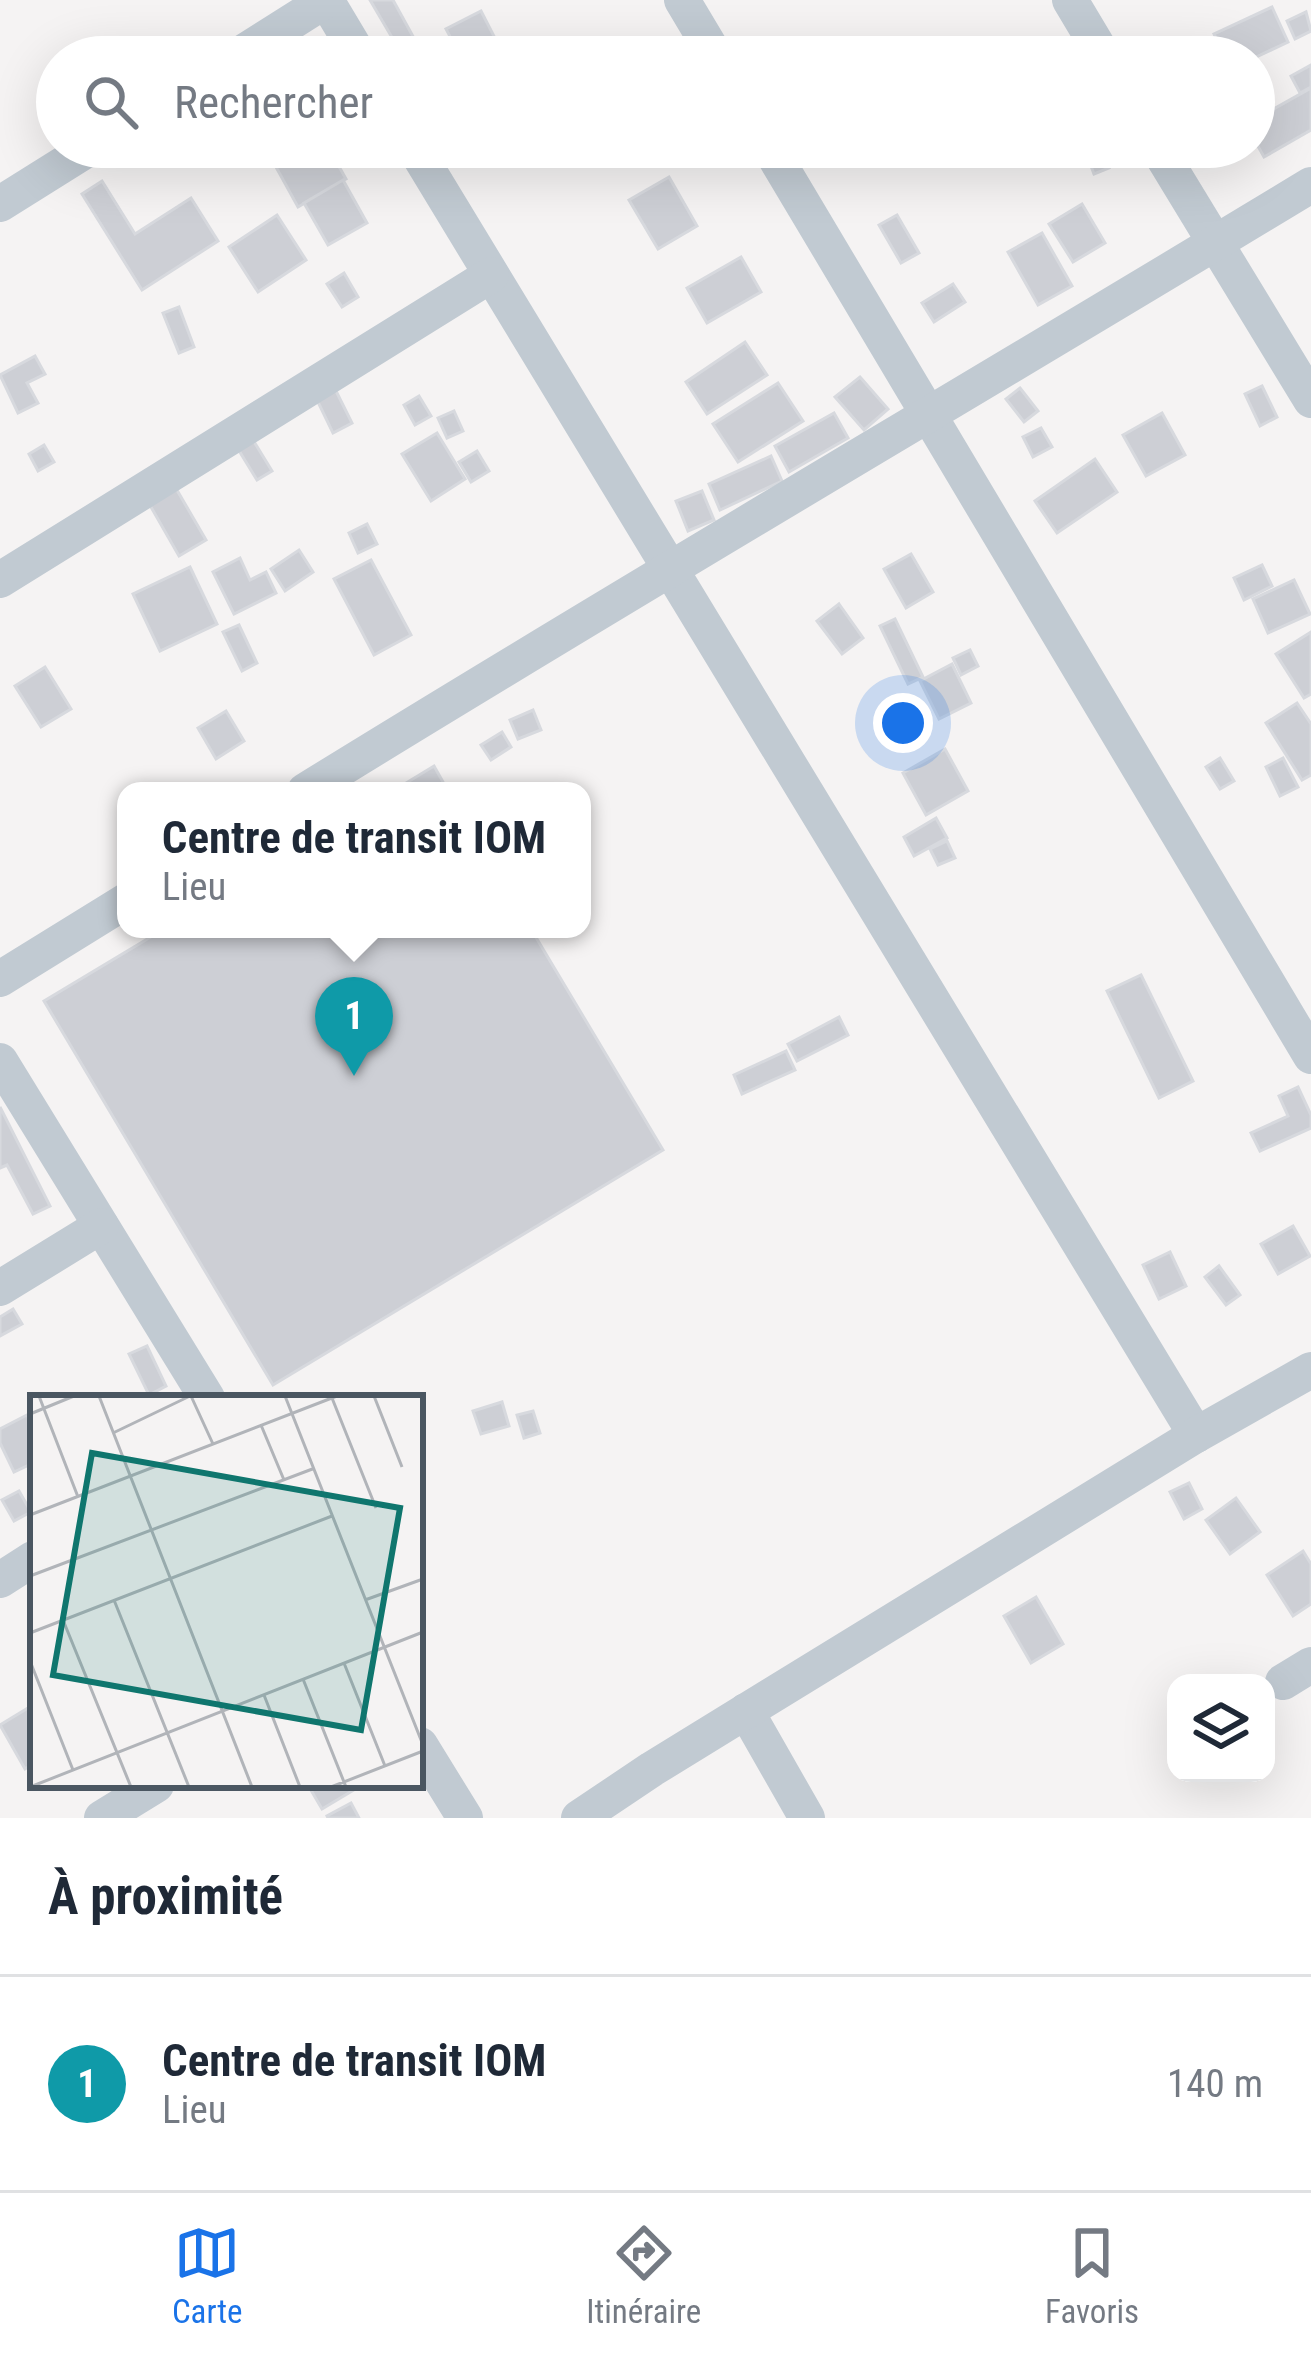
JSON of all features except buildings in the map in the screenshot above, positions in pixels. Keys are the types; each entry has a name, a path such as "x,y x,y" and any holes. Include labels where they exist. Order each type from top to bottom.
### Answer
{"street":[{"path":"269,36 326,0 347,36"},
{"path":"682,0 703,36"},
{"path":"1070,0 1091,36"},
{"path":"0,204 58,168"},
{"path":"427,168 1196,1435"},
{"path":"782,168 1311,1056"},
{"path":"1169,168 1311,400"},
{"path":"320,782 669,567 930,416 1311,184"},
{"path":"0,580 491,275"},
{"path":"0,979 117,908"},
{"path":"0,1061 205,1395"},
{"path":"0,1288 101,1226"},
{"path":"579,1818 1196,1435 1311,1370"},
{"path":"0,1580 30,1561"},
{"path":"746,1711 807,1818"},
{"path":"423,1749 465,1818"},
{"path":"102,1818 151,1788"}],"place":[{"name":"Centre de transit IOM","path":"354,1076"}]}
